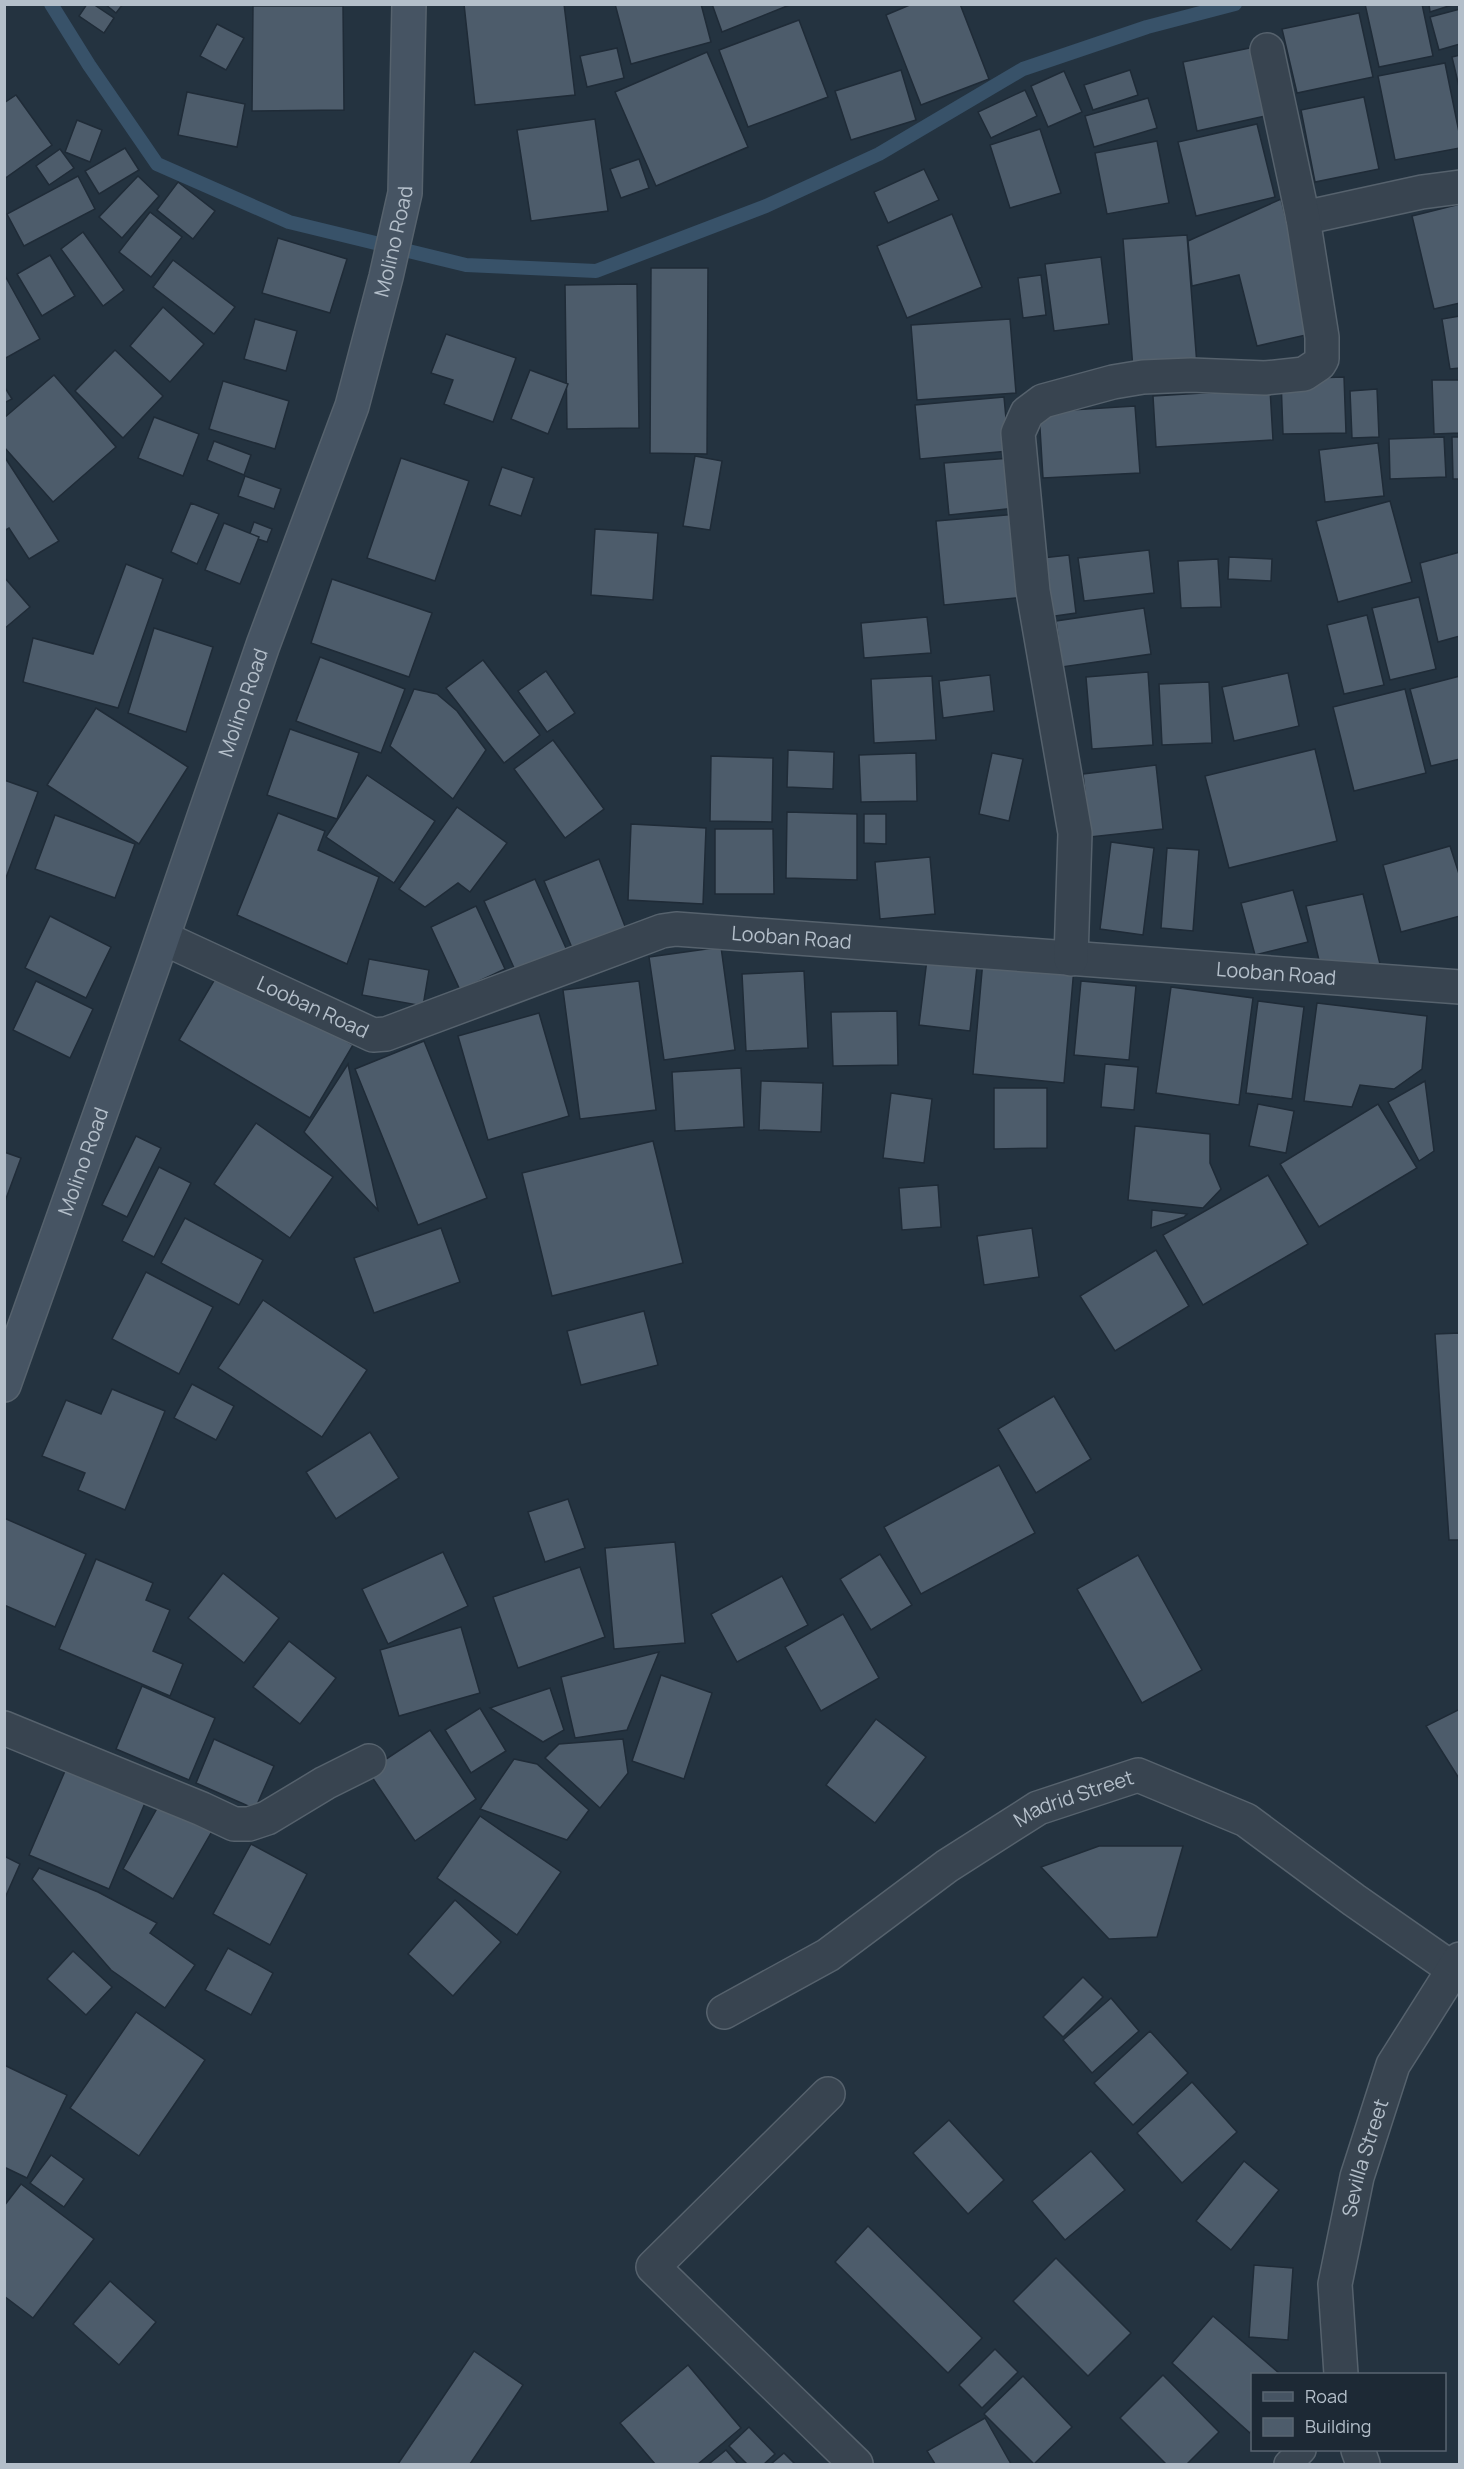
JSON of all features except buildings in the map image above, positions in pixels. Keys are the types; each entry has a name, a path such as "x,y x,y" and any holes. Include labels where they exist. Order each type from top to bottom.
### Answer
{"main road":[{"name":"Molino Road","path":"4,1386 163,938 263,645 352,406 386,277 405,193 409,4"}],"street":[{"path":"1071,959 1075,833 1033,591 1018,433 1027,413 1043,401 1113,382 1143,377 1191,375 1265,378 1304,374 1322,359 1322,337 1303,218 1267,50"},
{"path":"1303,218 1422,192 1460,187"},
{"name":"Looban Road","path":"163,938 372,1035 386,1034 662,931 676,929 1460,987"},
{"path":"4,1728 234,1824 249,1824 267,1818 325,1783 369,1761"},
{"name":"Madrid Street","path":"724,2012 828,1955 947,1866 1038,1808 1138,1775 1246,1820 1354,1900 1457,1967"},
{"name":"Sevilla Street","path":"1341,2373 1335,2284 1357,2177 1393,2065 1457,1967"},
{"path":"828,2094 653,2267 856,2464"}],"lane":[{"path":"1288,2464 1301,2451"}],"waterway":[{"path":"51,4 89,65 157,164 289,222 466,265 596,271 766,206 879,154 1023,69 1147,27 1235,4"}]}
